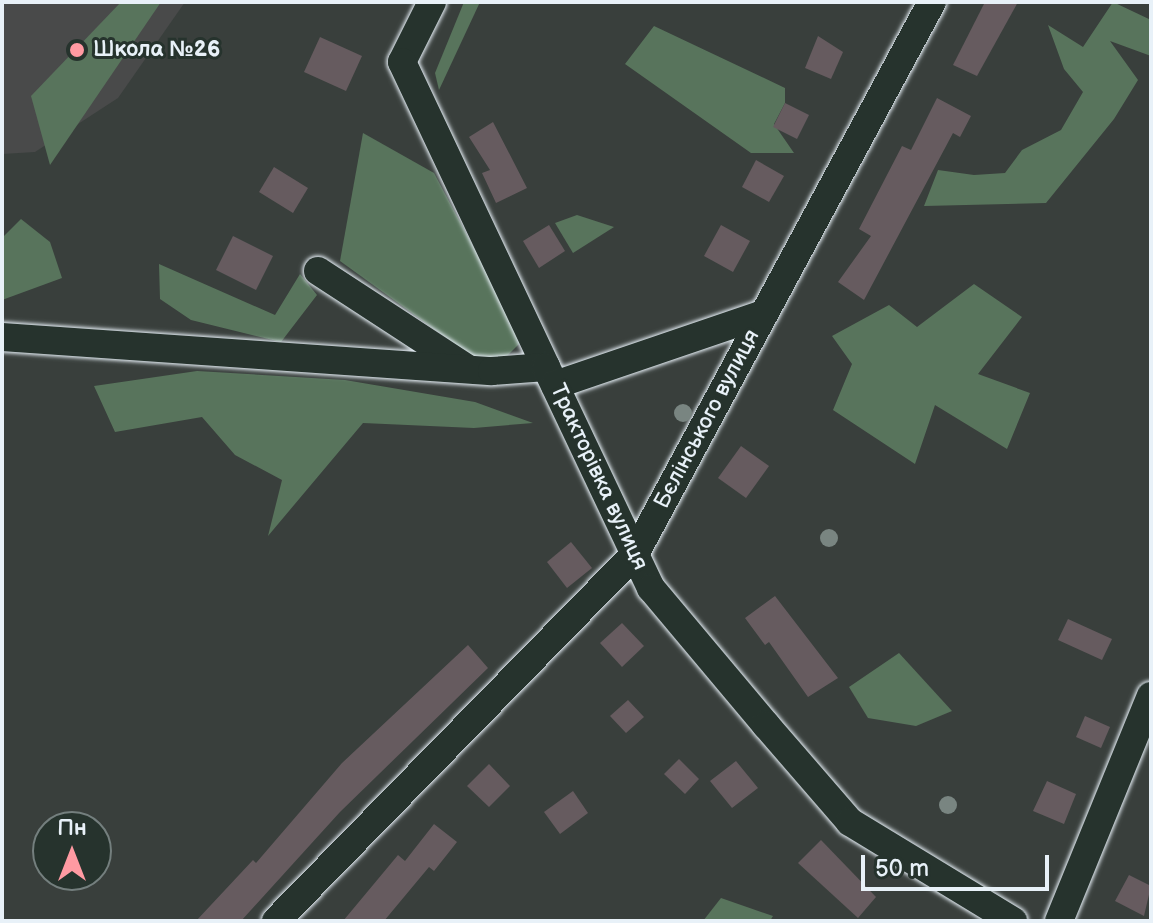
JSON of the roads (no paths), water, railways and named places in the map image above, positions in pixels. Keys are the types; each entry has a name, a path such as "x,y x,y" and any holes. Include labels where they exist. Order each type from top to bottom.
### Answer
{"street":[{"path":"432,2 402,62 550,376 763,314"},
{"name":"Бєлінського вулиця","path":"276,921 635,554 932,2"},
{"path":"318,271 469,369"},
{"name":"Тракторівка вулиця","path":"2,337 550,376 651,588 850,822 1013,921"},
{"path":"1059,921 1151,696"}],"place":[{"name":"Школа №26","path":"77,50"}]}
